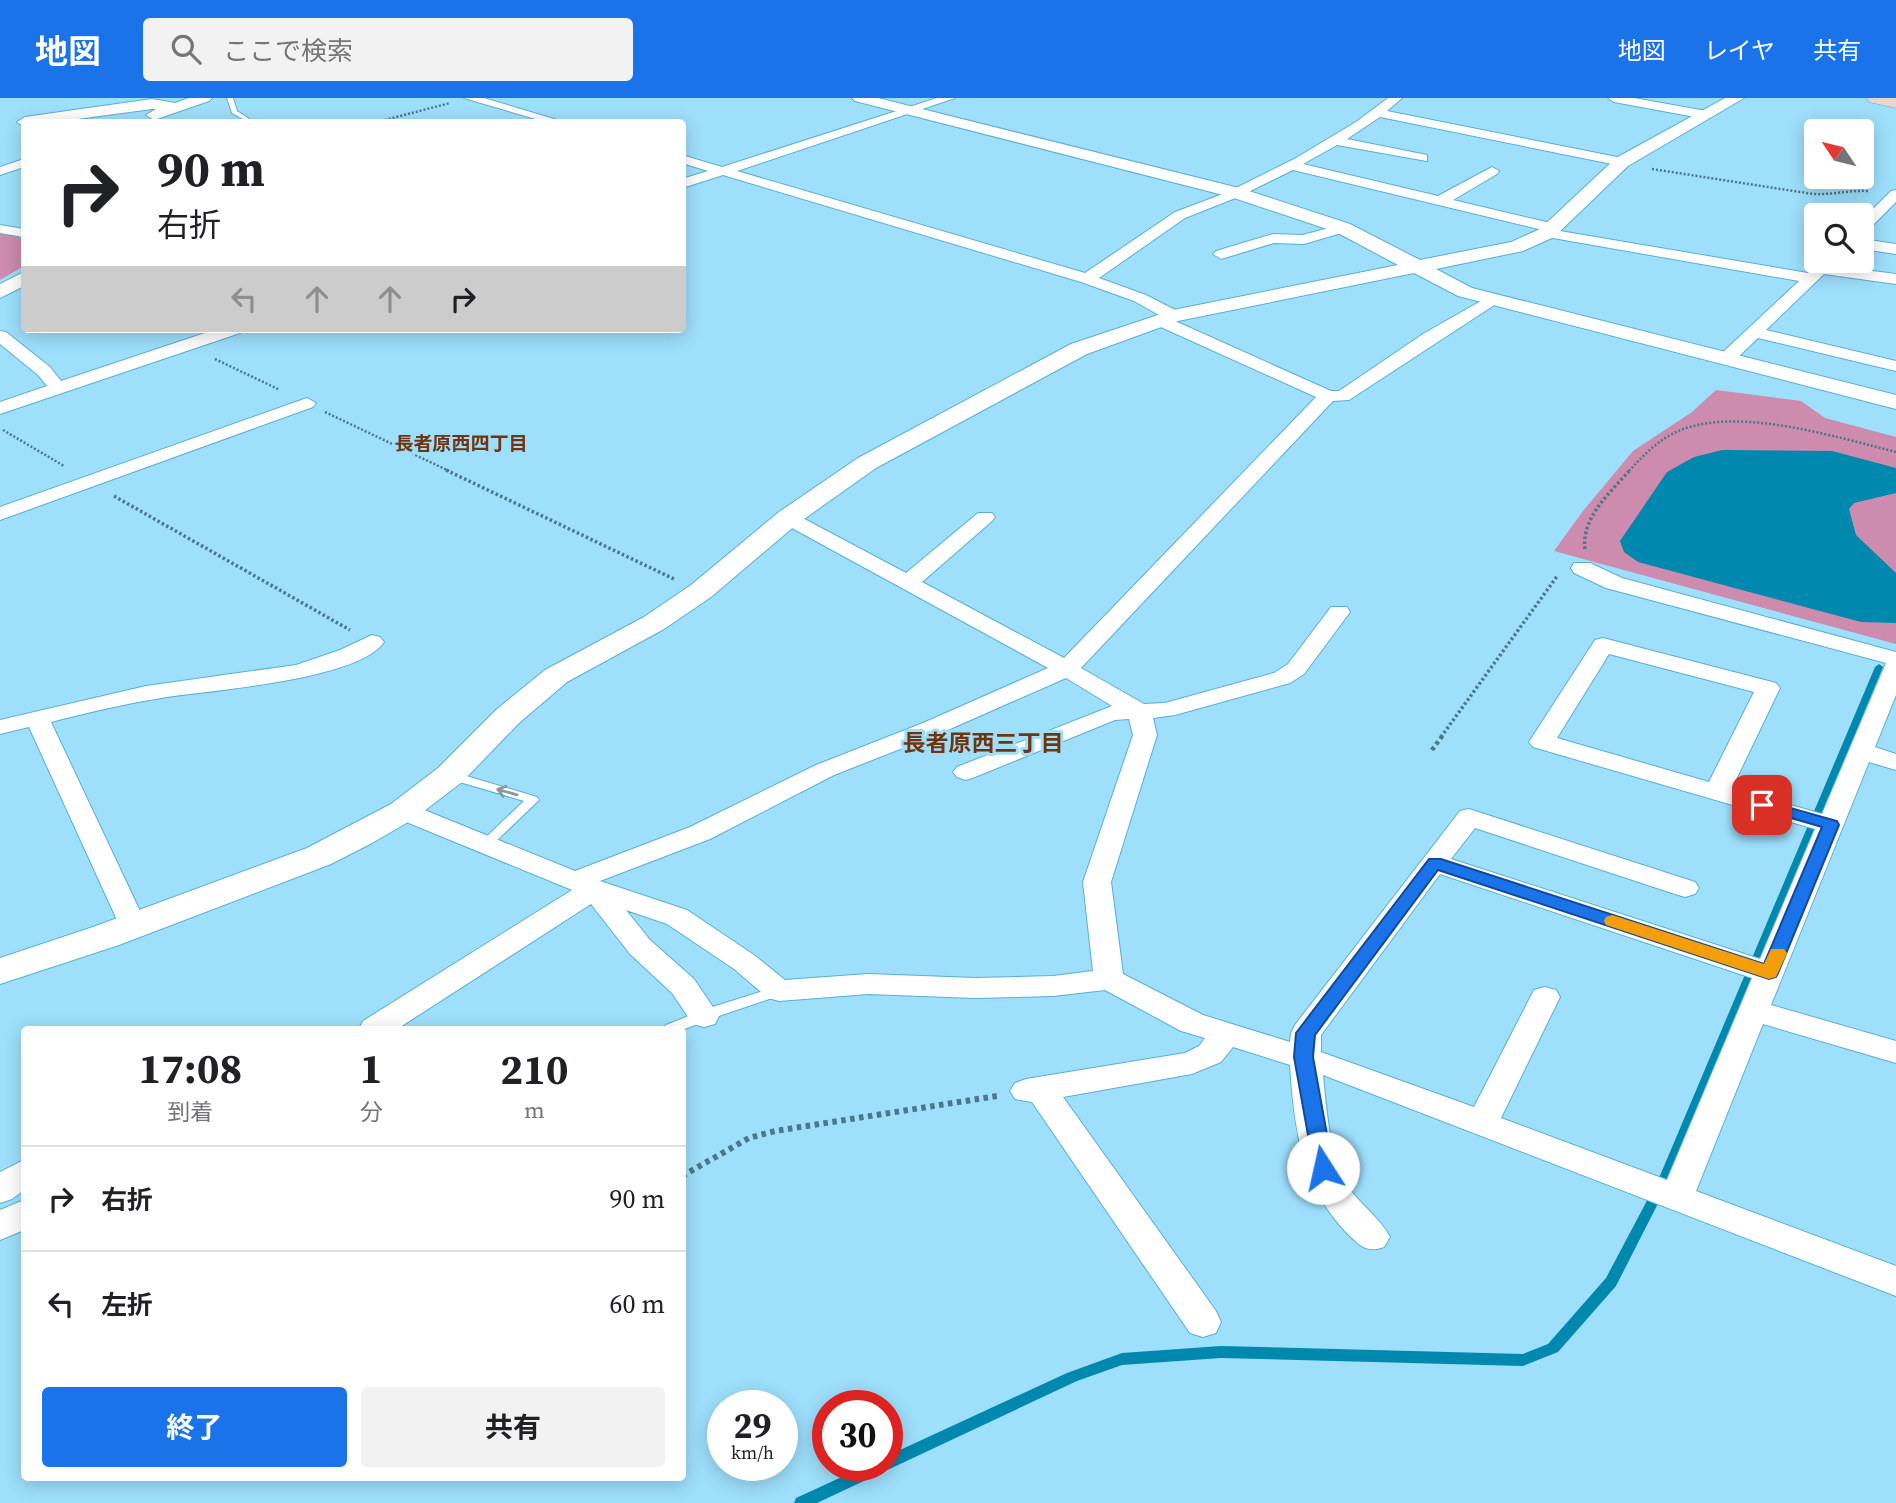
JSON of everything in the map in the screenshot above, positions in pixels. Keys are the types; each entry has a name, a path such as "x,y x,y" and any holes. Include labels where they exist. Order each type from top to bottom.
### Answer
{"main road":[{"path":"1875,98 1896,103"}],"street":[{"path":"147,119 204,98"},
{"path":"470,98 547,119"},
{"path":"860,98 1237,192 1343,228 1465,292 1896,402"},
{"path":"686,183 949,98"},
{"path":"1087,279 1181,214 1237,192 1290,164 1379,113 1396,98"},
{"path":"1614,98 1706,115"},
{"path":"0,971 134,926 319,856 403,811 450,775 508,716 556,676 654,622 701,591 788,518 867,463 1037,370 1079,349 1166,318 1516,247 1551,231 1621,163 1736,98"},
{"path":"49,119 152,104 174,107"},
{"path":"1379,113 1621,163"},
{"path":"1332,140 1422,158"},
{"path":"686,160 1087,279 1140,298 1166,318 1328,396 1343,396 1429,338 1494,300"},
{"path":"0,170 21,164"},
{"path":"1290,164 1442,200 1551,231 1804,267"},
{"path":"1442,200 1492,171"},
{"path":"1874,216 1895,196"},
{"path":"1221,254 1272,238 1304,240 1343,228"},
{"path":"0,229 21,232"},
{"path":"1874,246 1896,249"},
{"path":"1726,359 1816,273"},
{"path":"1850,273 1896,279"},
{"path":"1754,332 1896,366"},
{"path":"0,408 222,333"},
{"path":"0,336 44,371 58,389"},
{"path":"378,1026 584,885 700,833 825,770 932,728 1067,669 1328,396"},
{"path":"0,514 307,403"},
{"path":"908,583 985,517"},
{"path":"788,518 1067,669 1139,711 1145,735 1097,883 1109,979"},
{"path":"1587,564 1614,583 1896,659"},
{"path":"966,772 1111,713 1166,710 1282,678 1296,669 1339,612"},
{"path":"0,727 165,690 264,676 286,676 350,656 372,642"},
{"path":"1717,792 1768,688 1603,645 1542,742 1831,825"},
{"path":"1676,1198 1896,666"},
{"path":"37,717 134,926"},
{"path":"1862,751 1896,762"},
{"path":"403,811 584,885 677,917 744,962 779,991 868,984 975,988 1053,986 1109,979 1192,1023 1303,1057 1896,1281"},
{"path":"1371,1237 1331,1189 1323,1168 1303,1057 1306,1033 1469,817 1685,888"},
{"path":"1435,863 1769,973"},
{"path":"584,885 640,947 683,986 704,1016"},
{"path":"1482,1124 1545,997"},
{"path":"1754,1011 1896,1052"},
{"path":"1203,1321 1033,1090 1192,1063 1210,1054 1227,1033"},
{"path":"0,1190 21,1175"},
{"path":"0,1226 21,1216"}],"lane":[{"path":"230,98 234,112 246,119"},
{"path":"450,775 533,800 485,845"},
{"path":"679,1026 779,991"}],"path":[{"path":"389,119 456,102"},
{"path":"1621,163 1813,194 1833,195 1861,190 1895,196"},
{"path":"187,345 701,591"},
{"path":"1432,750 1555,576 1587,564 1584,528 1593,514 1644,454 1677,432 1719,423 1769,426 1804,431 1896,452"},
{"path":"0,428 372,642"},
{"path":"686,1173 749,1138 775,1131 1033,1090"}],"shaded area":[{"path":"0,234 21,236 21,268 0,280"},
{"path":"1716,390 1801,401 1825,418 1896,437 1896,644 1554,551 1633,451 1692,412"}],"water":[{"path":"1722,450 1832,451 1896,468 1896,493 1854,503 1849,509 1856,535 1896,573 1896,623 1861,622 1638,562 1624,552 1620,541 1667,472 1694,457"}],"waterway":[{"path":"903,1456 1072,1377 1122,1359 1221,1352 1523,1360 1553,1348 1611,1282 1665,1178 1879,667"},
{"path":"801,1503 848,1481"}],"slow traffic":[{"path":"1612,921 1769,973 1778,953"}],"district":[{"name":"長者原西四丁目","path":"461,443"},
{"name":"長者原西三丁目","path":"983,743"}],"route":[{"path":"1323,1168 1303,1057 1306,1033 1435,863 1769,973 1831,825 1762,805"}]}
